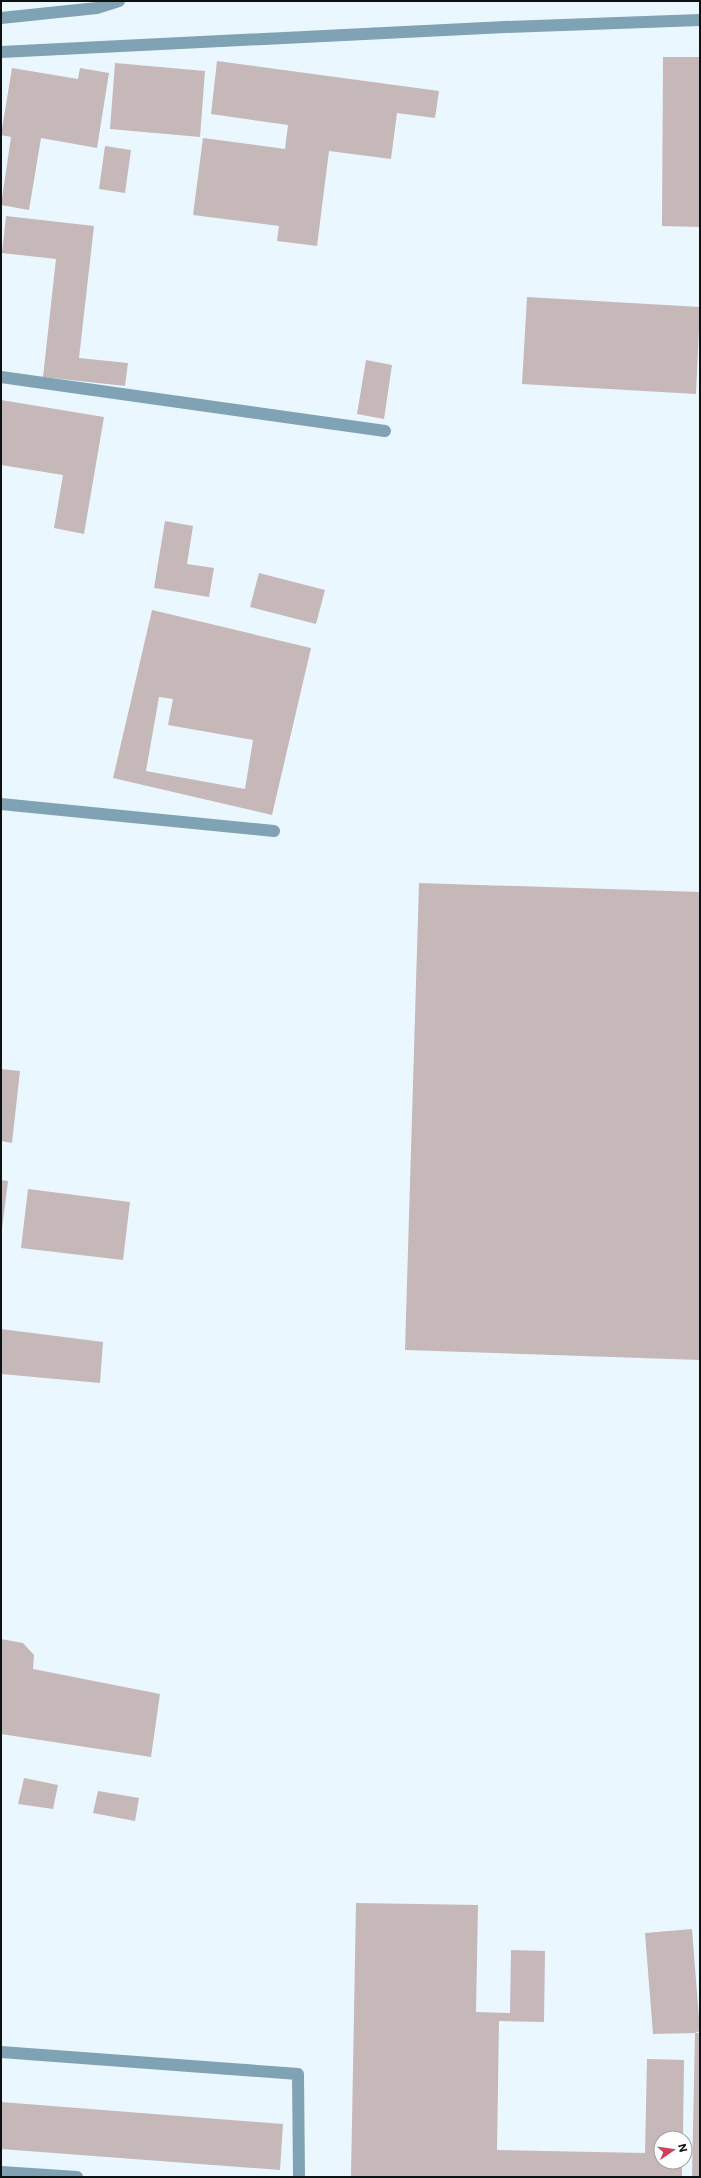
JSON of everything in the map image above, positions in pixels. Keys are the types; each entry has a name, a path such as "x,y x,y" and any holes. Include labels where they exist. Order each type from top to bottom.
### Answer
{"street":[{"path":"1,18 97,8 118,1"},
{"path":"1,52 505,27 700,20"},
{"path":"1,377 385,430"},
{"path":"1,804 274,831"},
{"path":"1,2052 298,2074 299,2177"},
{"path":"1,2172 77,2177"}],"building":[{"path":"663,57 700,57 700,227 662,226"},
{"path":"217,61 439,91 435,118 397,113 391,159 329,151 317,246 277,241 279,226 193,215 203,138 285,149 288,125 211,114"},
{"path":"115,63 205,71 200,137 110,129"},
{"path":"12,68 78,79 80,68 109,73 97,148 41,138 29,210 1,205 11,137 1,135"},
{"path":"105,146 131,150 125,193 99,189"},
{"path":"6,216 94,226 79,358 128,363 125,386 43,377 56,259 2,253"},
{"path":"527,297 700,307 696,394 522,384"},
{"path":"366,360 392,365 384,419 357,414"},
{"path":"1,400 104,417 84,534 54,528 63,475 1,465"},
{"path":"165,521 193,526 187,564 214,568 209,597 154,588"},
{"path":"259,573 325,590 316,624 250,607"},
{"path":"152,610 311,648 272,815 113,778","holes":["159,697 173,699 168,725 253,740 245,789 146,771"]},
{"path":"419,883 700,892 700,1360 405,1350"},
{"path":"1,1069 20,1071 12,1143 1,1141"},
{"path":"1,1180 8,1181 2,1229 1,1229"},
{"path":"28,1189 130,1202 123,1260 21,1248"},
{"path":"1,1329 103,1342 100,1383 1,1374"},
{"path":"1,1639 23,1643 34,1655 33,1669 160,1694 151,1757 1,1734"},
{"path":"24,1778 58,1785 53,1809 18,1804"},
{"path":"98,1791 139,1798 135,1821 93,1813"},
{"path":"356,1903 478,1905 476,2012 510,2013 511,1950 545,1951 544,2022 499,2021 497,2150 645,2153 647,2059 684,2060 683,2130 653,2130 653,2170 682,2170 682,2177 351,2177"},
{"path":"692,1929 700,2031 695,2033 653,2034 645,1933"},
{"path":"695,2033 700,2033 700,2177 692,2177"},
{"path":"1,2102 283,2124 280,2170 1,2149"}]}
